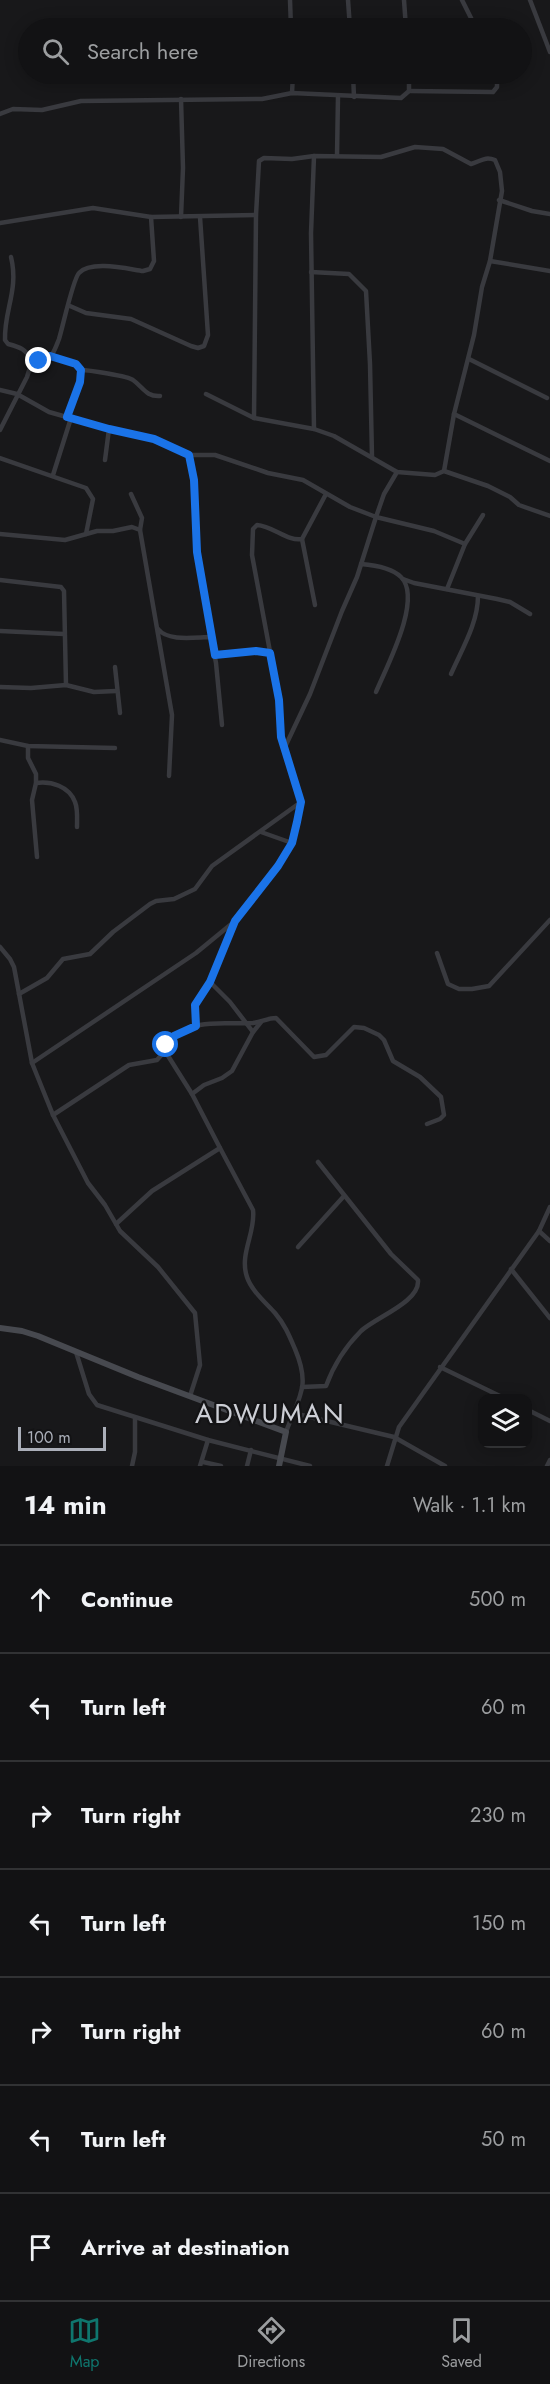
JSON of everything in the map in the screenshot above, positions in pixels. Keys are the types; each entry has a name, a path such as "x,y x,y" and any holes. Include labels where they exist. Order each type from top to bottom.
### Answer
{"street":[{"path":"290,0 291,18"},
{"path":"348,0 349,18"},
{"path":"404,0 405,18"},
{"path":"462,0 471,18"},
{"path":"530,0 550,52"},
{"path":"292,84 292,93"},
{"path":"353,84 354,98"},
{"path":"409,84 409,91"},
{"path":"0,114 13,109 42,110 77,101 262,99 292,93 354,98 401,98 409,91 493,92 497,84"},
{"path":"337,156 338,96"},
{"path":"181,99 183,168 181,217"},
{"path":"254,418 256,215 259,161 264,158 292,159 314,156 381,157 415,147 443,149 471,164 483,158 490,158 495,160 500,172 502,191 469,359 453,414 444,471"},
{"path":"314,156 311,272 314,429"},
{"path":"500,200 532,211 550,214"},
{"path":"0,223 93,208 151,217 256,215"},
{"path":"32,361 43,361 50,356 70,306 78,274 84,269 96,266 143,271 150,269 154,261 151,217"},
{"path":"70,306 86,313 131,319 191,346 198,348 204,346 208,335 200,217"},
{"path":"0,430 27,377 32,361 28,352 8,344 5,340 14,291 11,257"},
{"path":"490,261 550,271"},
{"path":"311,272 349,273 366,291 372,457"},
{"path":"50,356 76,364 81,370 80,382 53,475"},
{"path":"469,359 546,398"},
{"path":"81,370 96,370 105,374 130,378 147,393 160,396"},
{"path":"0,390 17,394 33,405 69,417 154,439 189,455 215,455 268,473 303,480 326,494 376,517 434,531 465,544"},
{"path":"206,394 254,418 314,429 355,446 397,472 435,475 444,471 488,486 510,497 519,505 550,516"},
{"path":"453,414 550,461"},
{"path":"105,460 109,429"},
{"path":"189,455 195,487 196,543 215,655 222,725"},
{"path":"0,458 86,488 93,499 86,534"},
{"path":"285,747 314,684 361,564 384,494 397,472"},
{"path":"131,494 142,518 140,530 172,715 169,776"},
{"path":"315,605 302,539 326,494"},
{"path":"447,589 465,544 483,515"},
{"path":"32,1064 196,953 235,921 267,882 292,843 301,802 280,728 279,700 252,555 252,529 257,525 268,526 296,540 302,539"},
{"path":"0,534 65,540 86,534 132,527 140,530"},
{"path":"361,564 373,565 414,583 510,602 530,614"},
{"path":"376,692 400,637 407,610 403,579"},
{"path":"0,580 61,587 64,591 66,685"},
{"path":"451,674 472,625 478,607 478,596"},
{"path":"156,627 162,635 170,637 211,638"},
{"path":"0,631 64,634"},
{"path":"215,655 247,651 270,653"},
{"path":"115,667 120,713"},
{"path":"0,687 31,688 66,685 94,692 116,691"},
{"path":"0,741 28,746 115,748"},
{"path":"28,746 28,758 36,774 32,800 37,857"},
{"path":"36,783 54,784 66,790 75,802 77,827"},
{"path":"19,994 47,978 63,959 90,954 113,932 150,904 174,899 195,889 212,866 301,802"},
{"path":"261,832 292,843"},
{"path":"437,953 448,984 459,989 482,988 497,980 517,954 550,920"},
{"path":"196,1026 195,1005 210,982 235,921"},
{"path":"0,947 14,967 32,1064 53,1114 88,1183 105,1205 120,1231 158,1267 195,1313 200,1365 190,1396"},
{"path":"210,982 230,1002 253,1032"},
{"path":"53,1114 129,1065 152,1062 165,1051 169,1040 196,1026 210,1022 261,1022 276,1018 314,1057 326,1055 354,1027 364,1028 379,1035 384,1040 393,1061 420,1077 441,1097 444,1114 440,1119 427,1124"},
{"path":"192,1094 204,1085 232,1071 261,1022"},
{"path":"165,1051 192,1094 254,1210 244,1266 248,1279 286,1326 303,1372 302,1387 286,1431 279,1466"},
{"path":"116,1224 152,1191 220,1148"},
{"path":"302,1387 326,1386 329,1375 356,1337 373,1320 397,1308 415,1293 418,1287 418,1280 391,1254 318,1162"},
{"path":"298,1247 344,1196"},
{"path":"387,1466 394,1437 440,1367 539,1231 550,1207"},
{"path":"539,1231 550,1241"},
{"path":"512,1269 550,1318"},
{"path":"0,1328 22,1331 286,1431"},
{"path":"76,1352 94,1403 208,1440 308,1466"},
{"path":"440,1367 496,1394"},
{"path":"532,1412 550,1421"},
{"path":"293,1413 394,1437 446,1466"},
{"path":"132,1466 135,1452 135,1418"},
{"path":"208,1440 202,1464 221,1466"},
{"path":"247,1466 251,1450"},
{"path":"547,1466 550,1460"}],"district":[{"name":"ADWUMAN","path":"270,1413"}],"route":[{"path":"39,361 46,360 50,356 76,364 81,370 80,382 67,417 154,439 189,455 195,487 197,552 215,655 238,651 270,653 279,700 281,737 301,802 292,843 267,882 235,921 210,982 198,998 195,1005 196,1026 174,1036 166,1045"}]}
